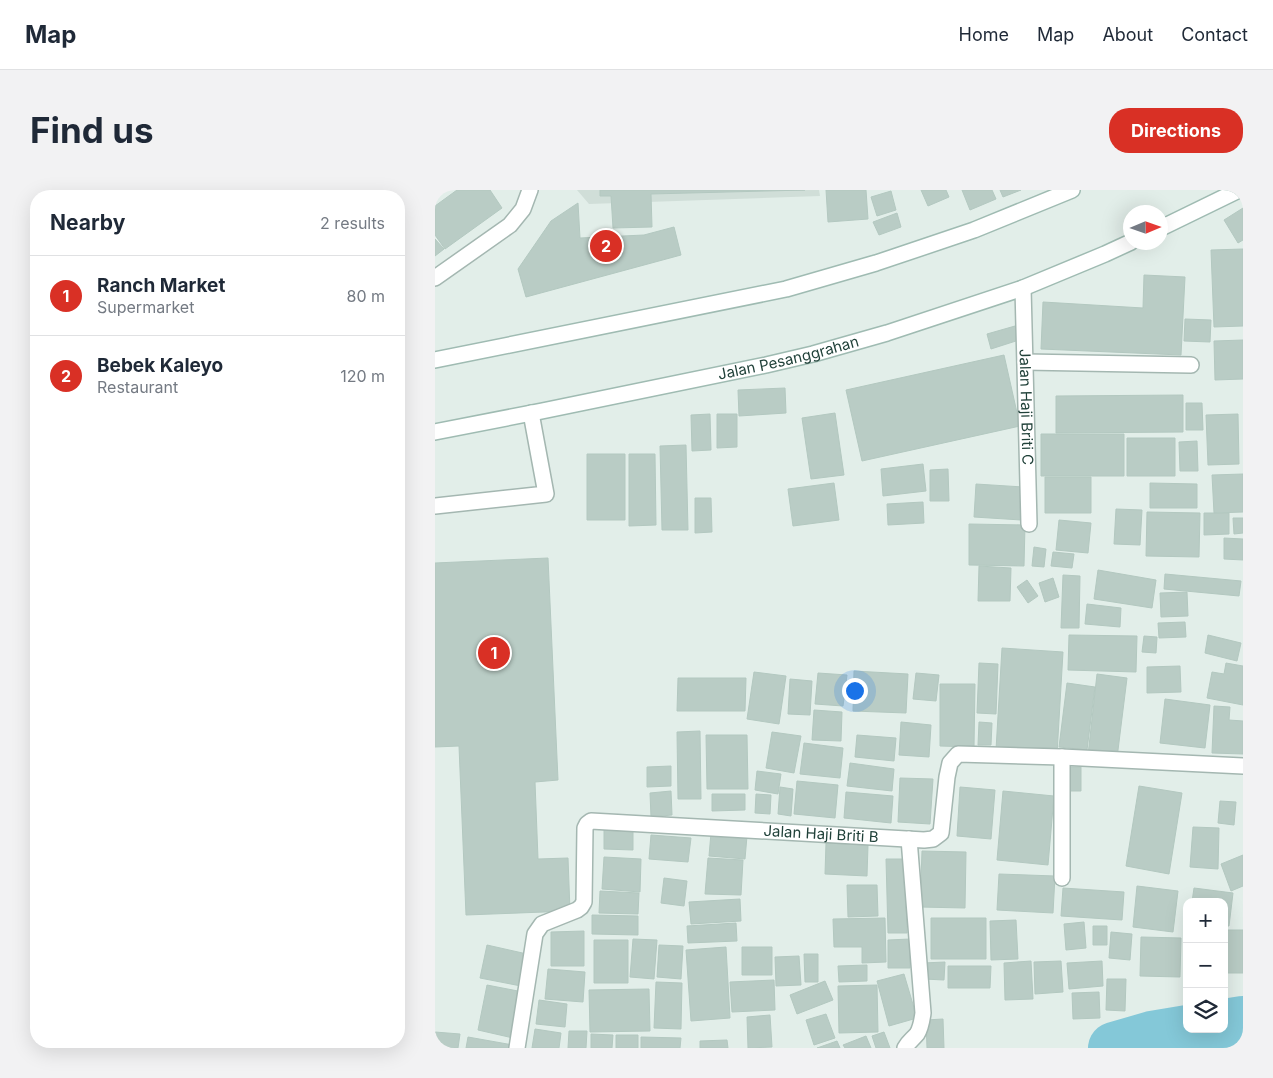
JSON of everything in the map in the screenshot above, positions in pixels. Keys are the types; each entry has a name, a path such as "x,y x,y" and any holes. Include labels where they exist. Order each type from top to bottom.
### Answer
{"street":[{"path":"435,278 509,225 523,209 530,190"},
{"path":"435,360 786,289 876,263 974,230 1073,190"},
{"path":"1168,225 1239,190"},
{"name":"Jalan Pesanggrahan","path":"435,432 813,354 887,333 1023,288 1123,246"},
{"name":"Jalan Haji Briti C","path":"1023,288 1029,524"},
{"path":"1025,362 1191,365"},
{"path":"435,506 546,494 531,413"},
{"name":"Jalan Haji Briti B","path":"517,1048 535,934 542,924 577,910 584,902 585,828 591,821 933,839 941,833 950,763 958,754 1243,766"},
{"path":"1062,757 1062,878"},
{"path":"905,1048 908,1041 916,1035 921,1026 923,1012 909,839"}],"shaded area":[{"path":"577,190 819,190 820,196 589,204"}],"building":[{"path":"457,190 490,190 502,208 445,249 435,235 435,206"},
{"path":"600,190 805,190 651,194 652,227 613,228 611,196 600,196"},
{"path":"826,190 866,190 868,219 828,222"},
{"path":"921,190 946,190 949,197 928,206"},
{"path":"962,190 992,190 996,199 970,210"},
{"path":"1000,190 1021,190 1003,197"},
{"path":"891,191 896,210 877,216 871,197"},
{"path":"578,203 580,238 644,235 674,227 681,255 526,297 518,269 551,221"},
{"path":"1243,208 1243,240 1238,243 1224,220"},
{"path":"897,213 901,227 879,235 873,222"},
{"path":"435,239 444,249 435,256"},
{"path":"1243,249 1243,326 1214,327 1211,250"},
{"path":"1144,275 1185,277 1181,355 1041,349 1043,302 1143,308"},
{"path":"1185,319 1211,320 1210,342 1184,341"},
{"path":"1015,326 1019,340 991,349 987,334"},
{"path":"1243,340 1243,379 1215,380 1214,341"},
{"path":"1004,355 1020,426 862,461 846,390"},
{"path":"785,388 786,413 739,416 738,390"},
{"path":"1183,395 1183,432 1056,433 1056,396"},
{"path":"1186,403 1202,403 1203,430 1186,430"},
{"path":"835,413 844,475 811,479 802,418"},
{"path":"710,414 711,450 692,451 691,415"},
{"path":"717,414 737,414 737,447 717,448"},
{"path":"1238,414 1239,464 1208,465 1206,415"},
{"path":"1041,434 1124,434 1124,476 1041,476"},
{"path":"1127,438 1175,438 1175,476 1127,476"},
{"path":"1197,441 1198,471 1180,471 1179,442"},
{"path":"686,445 688,530 662,530 660,446"},
{"path":"587,454 625,454 625,520 587,520"},
{"path":"629,454 655,454 656,525 629,526"},
{"path":"923,464 926,491 883,496 881,469"},
{"path":"948,469 949,501 930,501 930,470"},
{"path":"1243,474 1243,512 1214,513 1212,475"},
{"path":"1045,477 1091,477 1091,513 1045,513"},
{"path":"834,483 839,520 793,526 788,489"},
{"path":"1150,483 1197,484 1197,508 1150,508"},
{"path":"976,484 1023,487 1021,520 974,517"},
{"path":"695,498 711,498 712,532 695,533"},
{"path":"923,502 924,523 888,525 887,504"},
{"path":"1116,509 1142,510 1140,545 1114,544"},
{"path":"1147,512 1200,513 1199,557 1146,556"},
{"path":"1204,513 1229,513 1229,534 1204,535"},
{"path":"1233,518 1243,518 1243,533 1234,534"},
{"path":"1059,520 1091,523 1088,553 1056,550"},
{"path":"969,524 1025,525 1024,566 969,565"},
{"path":"1224,538 1243,539 1243,560 1224,559"},
{"path":"1034,547 1046,549 1044,567 1032,566"},
{"path":"1053,552 1074,554 1072,568 1051,566"},
{"path":"548,558 558,780 535,782 538,859 568,858 570,911 466,915 459,746 435,747 435,563"},
{"path":"979,566 1011,568 1010,601 978,601"},
{"path":"1098,570 1156,580 1152,608 1094,599"},
{"path":"1165,574 1241,581 1239,596 1164,589"},
{"path":"1063,575 1080,576 1079,628 1061,628"},
{"path":"1053,578 1059,597 1045,602 1039,583"},
{"path":"1027,580 1038,596 1028,603 1017,587"},
{"path":"1187,592 1188,616 1161,617 1160,593"},
{"path":"1087,604 1121,608 1120,627 1085,624"},
{"path":"1185,622 1186,637 1159,638 1158,623"},
{"path":"1069,635 1137,636 1136,672 1068,670"},
{"path":"1208,635 1241,643 1237,661 1205,653"},
{"path":"1144,636 1157,637 1156,653 1142,652"},
{"path":"1002,648 1063,652 1057,754 996,750"},
{"path":"979,663 998,664 996,714 977,713"},
{"path":"1226,663 1243,666 1243,705 1207,698 1212,672 1224,674"},
{"path":"1180,666 1181,692 1147,693 1147,667"},
{"path":"854,671 908,674 906,713 853,711"},
{"path":"754,672 786,676 779,724 747,719"},
{"path":"818,673 847,675 843,706 815,704"},
{"path":"916,673 939,675 936,701 913,699"},
{"path":"1097,674 1127,678 1117,758 1088,755"},
{"path":"678,678 746,678 745,711 677,711"},
{"path":"790,679 812,681 810,715 788,714"},
{"path":"1067,683 1095,687 1087,750 1059,747"},
{"path":"940,684 975,684 974,747 940,746"},
{"path":"1165,699 1210,705 1205,748 1160,743"},
{"path":"1214,706 1230,707 1229,720 1243,721 1243,754 1212,753"},
{"path":"814,710 842,712 841,741 812,740"},
{"path":"901,722 931,725 929,757 899,755"},
{"path":"979,722 992,723 991,745 978,745"},
{"path":"700,731 701,799 678,799 677,732"},
{"path":"772,732 801,736 794,773 766,768"},
{"path":"706,735 747,735 748,789 707,789"},
{"path":"857,735 896,738 894,761 855,757"},
{"path":"804,743 843,748 840,778 800,774"},
{"path":"850,763 894,769 892,791 847,786"},
{"path":"671,766 671,786 647,787 647,767"},
{"path":"1066,767 1081,767 1081,791 1066,791"},
{"path":"757,771 781,774 778,794 755,790"},
{"path":"900,778 933,779 930,824 898,822"},
{"path":"797,781 838,785 835,818 794,814"},
{"path":"1139,786 1182,793 1169,874 1126,866"},
{"path":"780,787 793,789 791,816 778,814"},
{"path":"960,787 995,790 991,839 957,836"},
{"path":"671,791 672,815 651,817 650,793"},
{"path":"1003,791 1054,796 1048,865 997,860"},
{"path":"846,792 893,796 891,823 844,818"},
{"path":"712,794 745,794 745,810 712,811"},
{"path":"756,794 771,795 770,814 755,813"},
{"path":"1220,801 1236,802 1234,825 1218,823"},
{"path":"1193,827 1219,828 1218,869 1190,867"},
{"path":"604,828 633,828 633,850 604,849"},
{"path":"711,833 747,836 745,859 709,856"},
{"path":"651,835 691,838 688,862 649,859"},
{"path":"826,843 868,845 867,876 825,874"},
{"path":"922,851 966,852 965,908 920,907"},
{"path":"1243,855 1243,886 1231,891 1221,864"},
{"path":"604,857 641,859 640,892 602,889"},
{"path":"708,858 743,860 741,895 705,894"},
{"path":"886,859 905,859 907,933 888,933"},
{"path":"999,874 1055,876 1053,913 997,910"},
{"path":"664,878 687,881 684,906 661,903"},
{"path":"847,885 877,885 878,916 848,917"},
{"path":"1137,886 1178,891 1173,932 1133,927"},
{"path":"1063,888 1124,892 1122,920 1061,916"},
{"path":"1194,888 1233,893 1229,926 1228,898 1193,898"},
{"path":"600,891 639,893 638,914 599,913"},
{"path":"740,899 741,921 691,924 689,902"},
{"path":"592,915 638,916 638,935 592,934"},
{"path":"885,918 886,962 862,963 862,947 834,947 833,919"},
{"path":"931,918 986,918 986,959 931,959"},
{"path":"1016,920 1018,959 991,960 990,921"},
{"path":"1084,922 1086,948 1066,950 1064,924"},
{"path":"736,923 737,941 688,943 687,926"},
{"path":"1093,926 1107,926 1107,945 1093,945"},
{"path":"1228,930 1243,930 1243,973 1228,973"},
{"path":"584,931 584,966 551,966 551,932"},
{"path":"1111,932 1132,934 1130,960 1109,958"},
{"path":"1141,937 1181,938 1180,977 1140,976"},
{"path":"633,939 657,940 654,979 630,977"},
{"path":"910,939 910,968 888,968 888,940"},
{"path":"594,940 628,940 628,983 594,983"},
{"path":"487,945 527,954 521,986 480,978"},
{"path":"659,945 683,946 681,979 657,977"},
{"path":"726,947 730,1018 691,1021 686,950"},
{"path":"742,947 772,947 772,975 742,975"},
{"path":"804,954 818,954 818,982 805,982"},
{"path":"799,956 801,985 776,986 775,957"},
{"path":"1031,961 1033,999 1005,1000 1004,963"},
{"path":"1061,961 1063,992 1035,994 1034,962"},
{"path":"1102,961 1103,986 1069,989 1067,963"},
{"path":"945,962 944,980 924,979 923,963"},
{"path":"867,965 867,981 839,982 838,966"},
{"path":"948,966 991,966 990,988 948,988"},
{"path":"548,969 585,972 583,1002 545,999"},
{"path":"904,974 917,1018 889,1026 877,981"},
{"path":"1107,979 1126,979 1125,1011 1106,1010"},
{"path":"774,980 775,1010 732,1012 730,982"},
{"path":"825,981 833,1000 797,1014 790,995"},
{"path":"656,982 682,983 681,1029 654,1028"},
{"path":"487,985 523,992 513,1038 478,1030"},
{"path":"877,985 878,1032 839,1033 838,986"},
{"path":"649,989 650,1031 590,1032 589,990"},
{"path":"1099,992 1100,1018 1073,1019 1072,993"},
{"path":"539,1000 567,1004 565,1027 536,1024"},
{"path":"826,1014 835,1038 814,1045 806,1020"},
{"path":"770,1015 772,1047 748,1048 747,1017"},
{"path":"943,1019 944,1048 927,1048 926,1020"},
{"path":"535,1029 561,1033 559,1048 532,1048"},
{"path":"569,1031 587,1031 586,1048 568,1048"},
{"path":"435,1032 460,1034 458,1048 435,1048"},
{"path":"884,1032 890,1048 876,1048 872,1036"},
{"path":"591,1034 613,1035 612,1048 591,1048"},
{"path":"616,1035 638,1035 638,1048 616,1048"},
{"path":"866,1036 871,1048 845,1048 843,1045"},
{"path":"468,1037 513,1045 512,1048 466,1048"},
{"path":"641,1037 681,1038 680,1048 641,1048"},
{"path":"727,1040 728,1048 700,1048 700,1041"},
{"path":"837,1041 840,1048 817,1048"}],"waterway":[{"path":"1228,1024 1243,1022"},
{"path":"1114,1048 1152,1037 1183,1032"}],"place":[{"name":"Bebek Kaleyo","path":"606,246"},
{"name":"Ranch Market","path":"494,653"}]}
